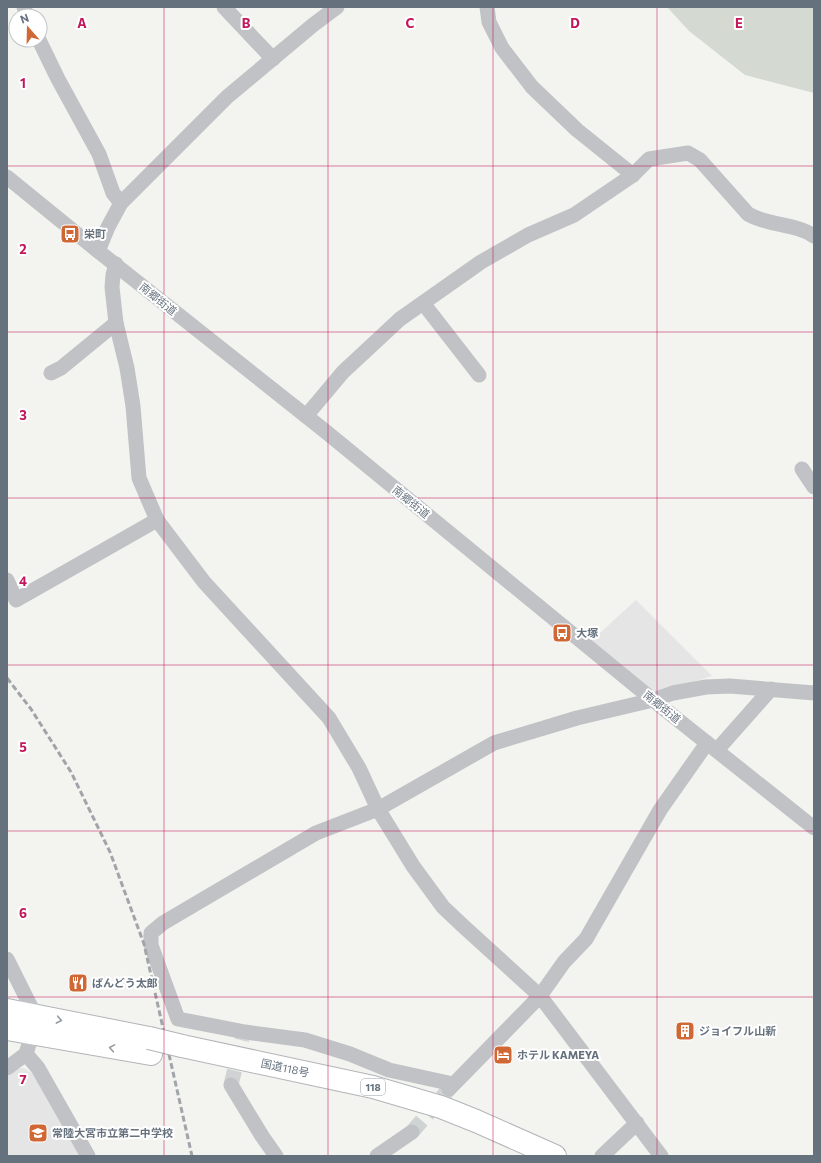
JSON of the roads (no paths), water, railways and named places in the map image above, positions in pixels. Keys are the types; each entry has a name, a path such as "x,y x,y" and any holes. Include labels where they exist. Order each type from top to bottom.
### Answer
{"highway":[{"name":"国道118号","path":"7,1010 31,1034"},
{"name":"国道118号","path":"7,1029 31,1034 150,1046 182,1053 373,1100 430,1118 524,1156"},
{"name":"国道118号","path":"182,1053 373,1087 441,1107 555,1156"}],"street":[{"path":"224,7 273,59"},
{"path":"98,251 108,227 121,203 228,97 337,7"},
{"path":"487,7 490,22 502,48 532,87 577,130 633,175"},
{"path":"43,48 99,154 113,193 121,203"},
{"path":"306,416 343,372 400,319 481,262 528,235 574,216 633,175 649,159 688,153 700,160 748,214 757,219 796,228 814,236"},
{"name":"南郷街道","path":"7,177 306,416 653,700 814,828"},
{"path":"116,264 112,275 112,287 116,323 127,368 133,406 139,478 158,520 204,582 329,718 359,768 378,809 413,866 443,907 540,996 661,1156"},
{"path":"423,303 479,375"},
{"path":"51,373 60,368 116,323"},
{"path":"802,469 814,487"},
{"path":"7,580 16,600 158,520"},
{"path":"771,689 712,747 660,810 586,939 564,962 540,996 451,1087 389,1070 350,1054 305,1040 243,1035 178,1019 151,945 151,933 163,924 316,833 378,809 494,743 577,718 653,700 673,693 706,687 730,686 814,692"},
{"path":"7,959 31,1034 38,1068 88,1156"},
{"path":"7,1068 31,1034"},
{"path":"230,1085 276,1156"},
{"path":"602,1156 637,1123"},
{"path":"382,1155 412,1132"}],"tunnel":[{"path":"231,1085 242,1039"},
{"path":"412,1132 449,1089"}],"railway":[{"path":"7,678 31,709 71,772 110,852 144,944 192,1156"}],"place":[{"name":"栄町","path":"70,234"},
{"name":"大塚","path":"562,633"},
{"name":"ばんどう太郎","path":"78,983"},
{"name":"ジョイフル山新","path":"685,1031"},
{"name":"ホテル KAMEYA","path":"503,1055"},
{"name":"常陸大宮市立第二中学校","path":"38,1133"}]}
